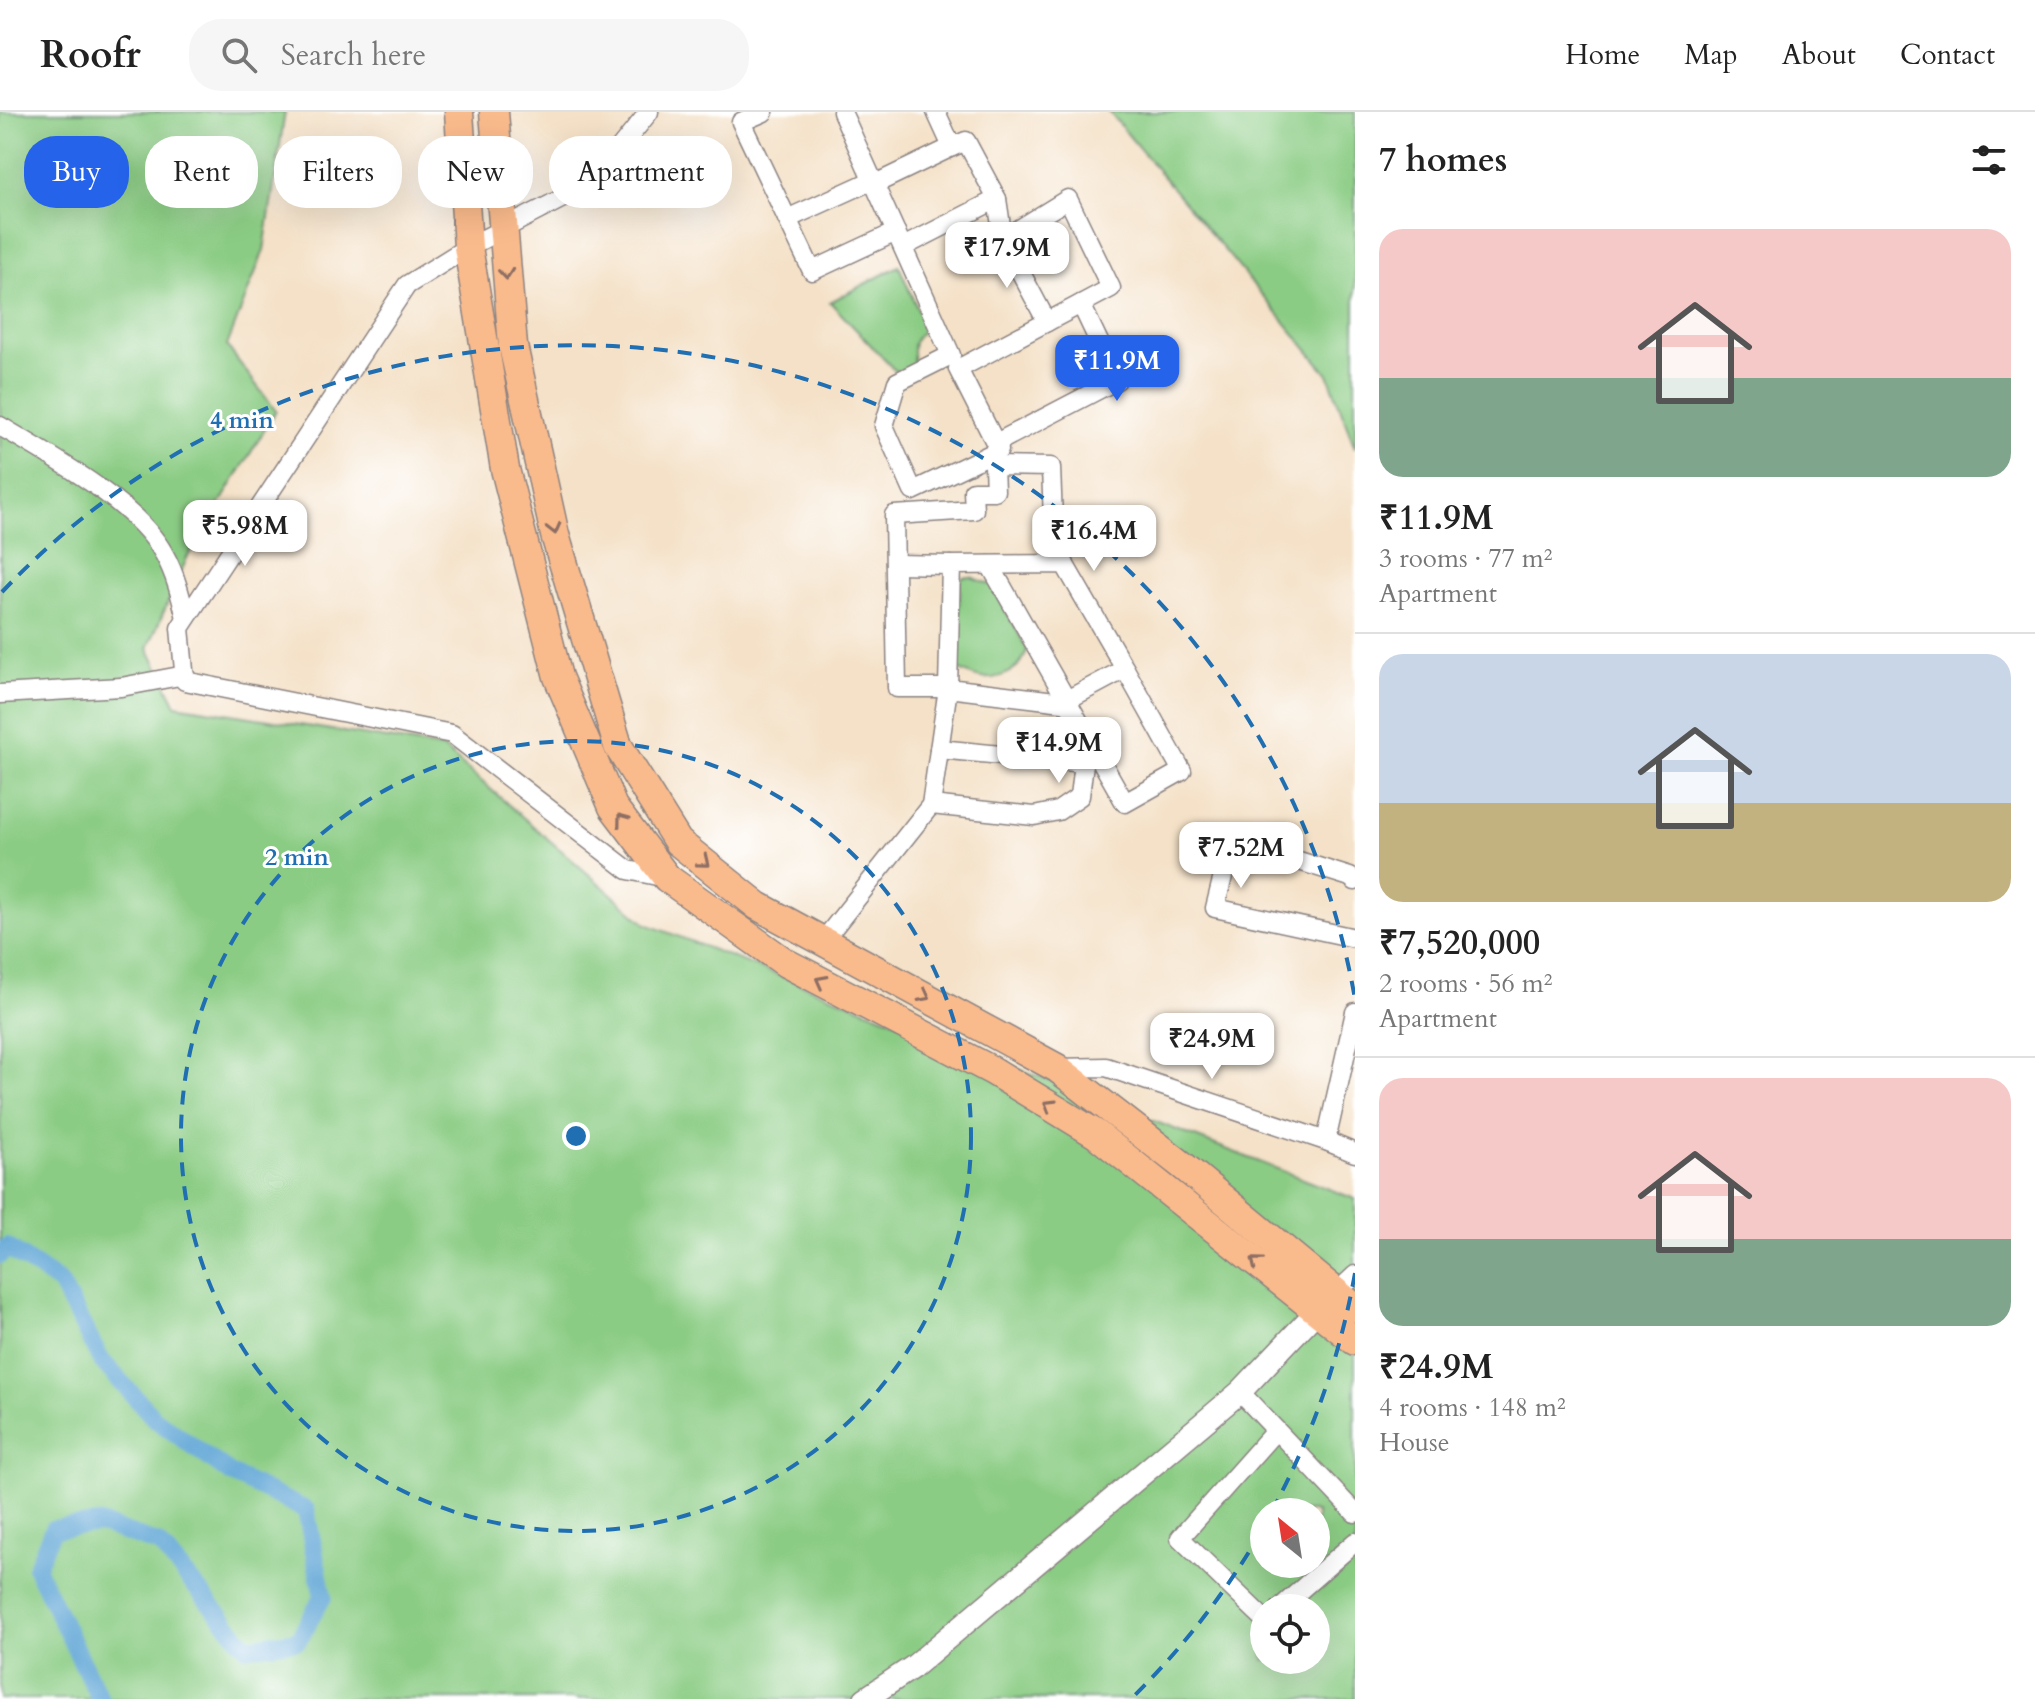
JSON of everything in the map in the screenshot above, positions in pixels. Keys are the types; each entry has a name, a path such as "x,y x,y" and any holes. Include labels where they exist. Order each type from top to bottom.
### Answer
{"main road":[{"path":"459,112 468,247 505,469 558,677 613,807 667,878 786,963 993,1071 1096,1134 1341,1297"},
{"path":"494,112 513,346 555,535 618,746 678,842 758,906 1057,1068 1182,1165 1341,1297 1355,1341"}],"street":[{"path":"649,112 592,183 468,247 407,285 180,628 185,681 452,734 628,870 667,878"},
{"path":"764,112 741,122 812,271 900,240 997,199"},
{"path":"842,112 955,362 999,450 913,491 884,426 897,382 955,362 1047,322 1111,288 1068,199 1003,239"},
{"path":"936,112 952,147"},
{"path":"787,219 966,141 997,199 1003,239 1047,322"},
{"path":"996,443 1117,380 1081,304"},
{"path":"0,426 76,471 143,526 164,553 186,618"},
{"path":"990,565 1068,700 1091,758 1125,803 1182,771 1125,669 1054,546 1051,467 994,466 995,491 973,491 974,510 894,515 897,688 948,688 1063,702 1068,700 1125,669"},
{"path":"895,564 1065,564"},
{"path":"823,941 931,805 948,688 951,565"},
{"path":"0,694 121,687 185,675"},
{"path":"939,749 1091,758"},
{"path":"931,805 1034,816 1058,811 1080,796 1091,758"},
{"path":"1355,881 1232,840 1215,908 1355,938"},
{"path":"1326,1141 1355,1012"},
{"path":"1057,1068 1106,1067 1355,1153"},
{"path":"865,1699 913,1667 1240,1392 1341,1297"},
{"path":"1240,1392 1355,1513"},
{"path":"1250,1606 1180,1538 1276,1430"},
{"path":"1296,1594 1355,1542"}],"green space":[{"path":"0,112 285,112 281,136 274,136 274,184 264,250 227,346 276,411 187,558 148,648 176,705 443,748 646,924 1355,1199 1355,1699 0,1699"},
{"path":"1109,112 1355,112 1355,448 1328,374"},
{"path":"899,266 926,329 914,344 914,364 898,374 830,302"},
{"path":"963,577 992,585 1027,649 1021,662 1004,675 979,678 957,669 960,582"}],"waterway":[{"path":"0,1255 7,1247 60,1283 101,1360 154,1418 231,1474 306,1510 323,1597 298,1640 247,1647 159,1544 100,1524 53,1529 36,1568 100,1699"}]}
